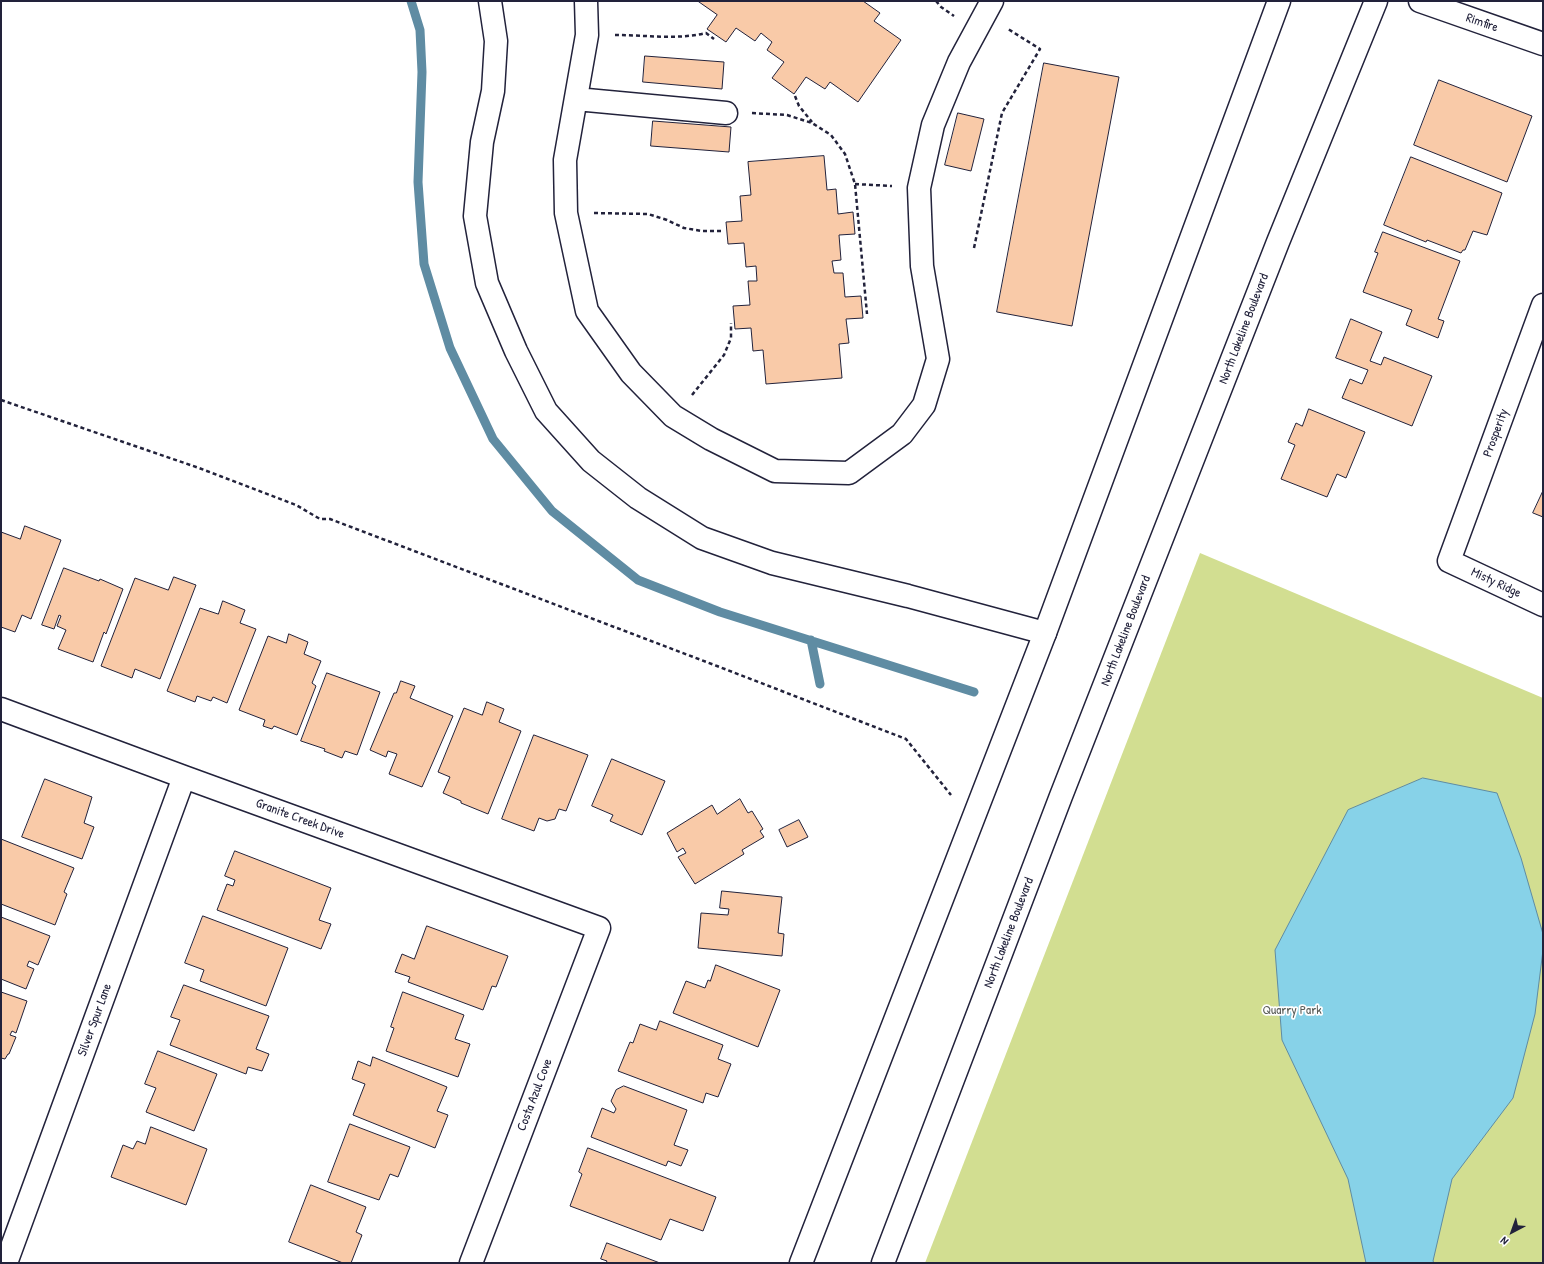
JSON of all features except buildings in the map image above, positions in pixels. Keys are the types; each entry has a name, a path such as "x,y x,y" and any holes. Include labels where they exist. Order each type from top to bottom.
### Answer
{"main road":[{"path":"490,1 496,41 493,92 482,142 475,216 487,283 516,351 546,411 591,461 638,498 702,538 772,564 908,596 1044,633"},
{"path":"586,1 586,35 565,160 566,213 587,311 631,373 673,416 711,439 775,471 849,473 902,434 924,405 938,359 922,266 919,188 933,125 959,62 992,1"},
{"path":"801,1263 1044,633 1279,1"},
{"name":"North Lakeline Boulevard","path":"883,1263 1061,796 1276,249 1376,1"},
{"name":"Rimfire","path":"1420,1 1543,44"},
{"path":"576,99 726,113"},
{"name":"Prosperity","path":"1449,561 1543,305"},
{"name":"Misty Ridge","path":"1449,561 1543,605"},
{"name":"Granite Creek Drive","path":"1,709 599,928"},
{"name":"Silver Spur Lane","path":"6,1263 184,777"},
{"name":"Costa Azul Cove","path":"471,1263 599,928"}],"path":[{"path":"936,1 941,7 962,22 1007,28 1040,49 1002,113 974,248"},
{"path":"586,35 696,36 706,33 714,39"},
{"path":"795,96 799,106 812,123"},
{"path":"726,113 739,112 787,115 812,123 830,135 845,154 855,184 867,314"},
{"path":"855,184 919,188"},
{"path":"566,213 613,212 648,214 684,228 702,231 723,231"},
{"path":"673,416 724,355 731,338 731,323"},
{"path":"1,400 199,468 296,505 320,519 330,519 906,739 951,795"}],"green space":[{"name":"Quarry Park","path":"1200,553 1543,698 1543,1263 925,1263"}],"water":[{"path":"1423,778 1497,793 1521,858 1543,934 1543,950 1535,1014 1513,1098 1452,1179 1433,1261 1434,1263 1366,1263 1348,1179 1282,1040 1275,950 1348,810"}],"waterway":[{"path":"411,1 420,30 422,72 418,182 424,264 450,348 493,439 552,511 638,580 720,612 974,692"},
{"path":"811,640 820,684"}]}
